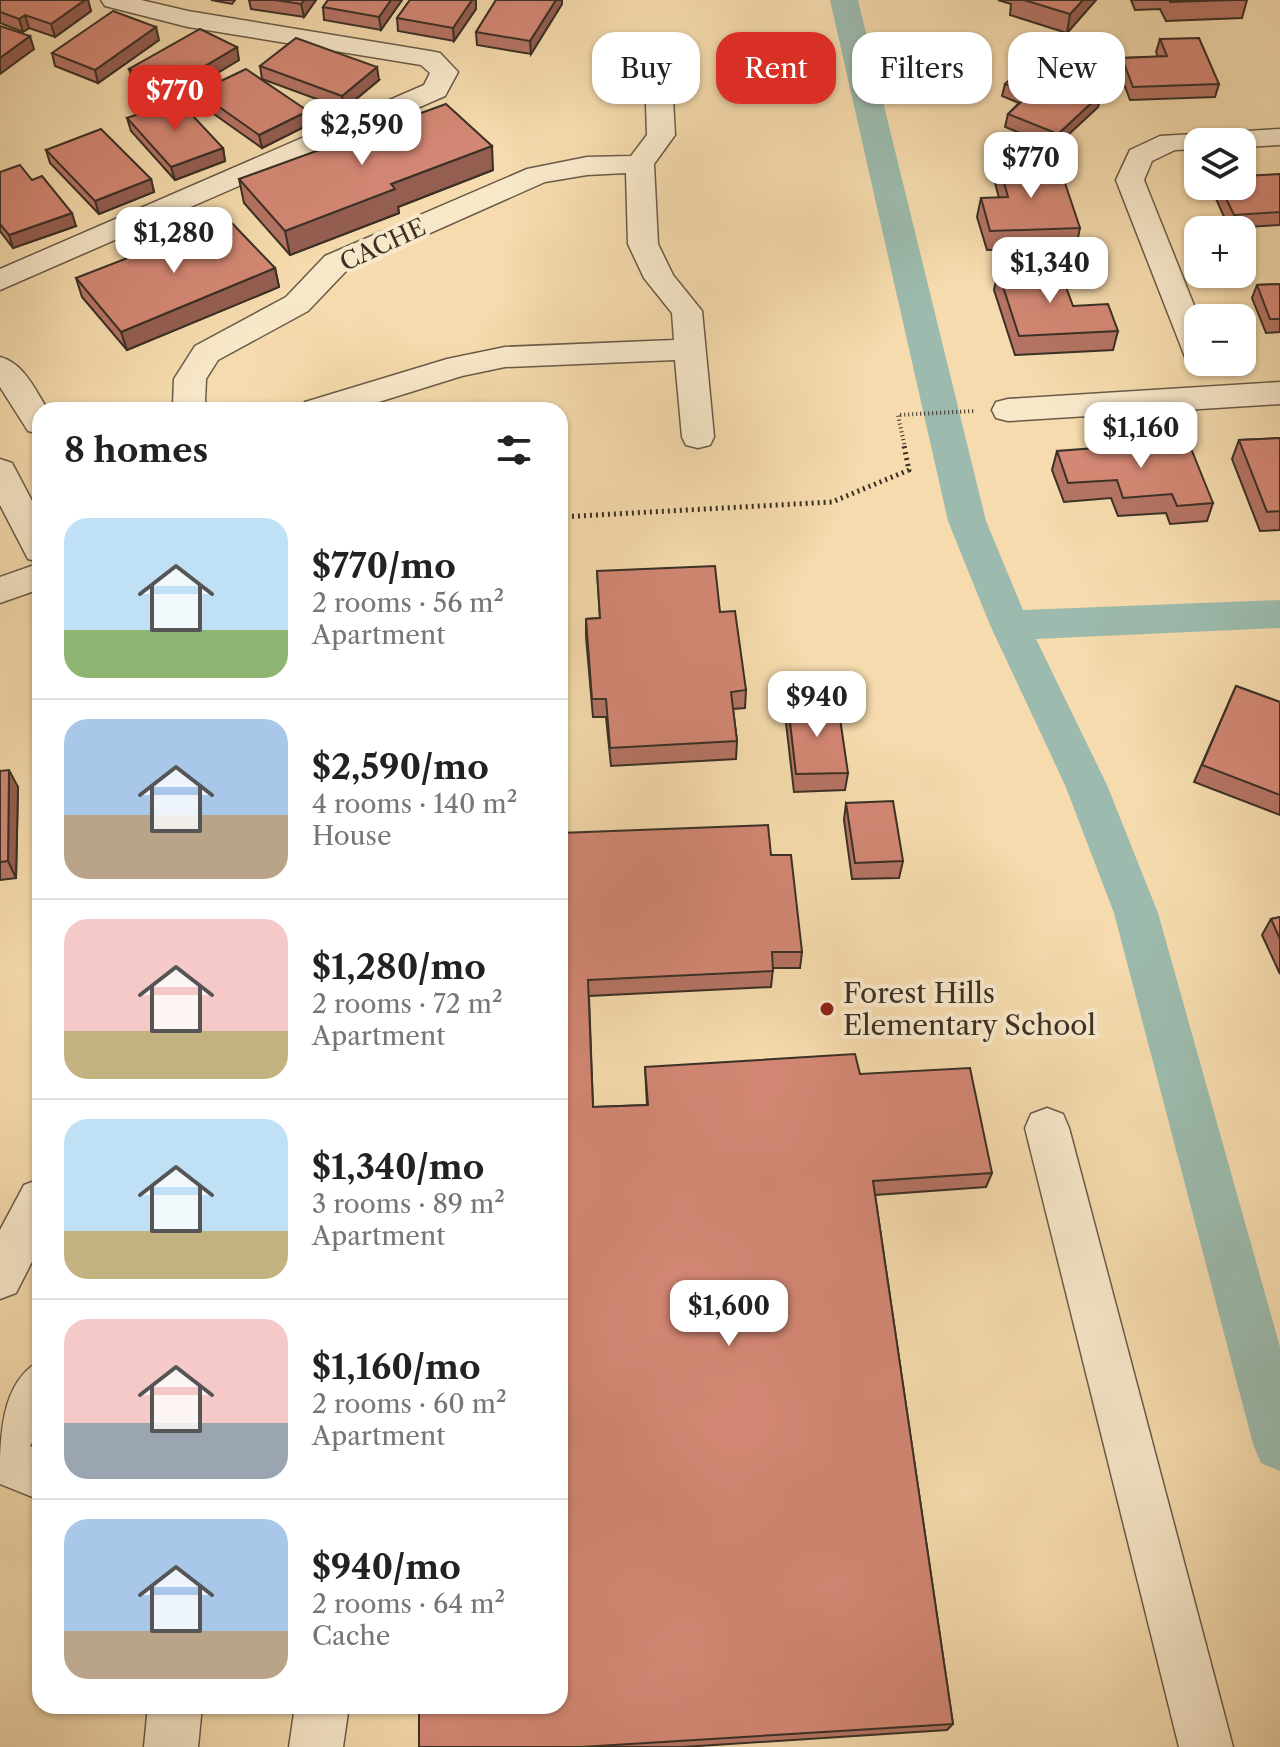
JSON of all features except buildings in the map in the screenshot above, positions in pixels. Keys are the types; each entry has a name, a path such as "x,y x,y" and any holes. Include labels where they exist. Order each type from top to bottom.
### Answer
{"street":[{"path":"0,280 435,90 444,72 430,59 313,37 227,27 149,12 114,0"},
{"path":"660,104 661,135 640,164 643,244 659,278 687,311 698,437"},
{"path":"1184,319 1130,180 1140,156 1170,142 1280,137"},
{"name":"CACHE","path":"189,402 190,379 206,353 297,304 336,263 537,175 587,166 640,164"},
{"path":"343,402 458,366 505,357 692,349"},
{"path":"0,367 32,411"},
{"path":"1206,376 1214,396"},
{"path":"995,410 1280,393"},
{"path":"0,471 32,534"},
{"path":"0,590 32,579"},
{"path":"1047,1128 1206,1747"},
{"path":"0,1277 32,1215"},
{"path":"0,1450 32,1398"},
{"path":"0,1459 32,1472"},
{"path":"171,1747 174,1714"},
{"path":"316,1747 321,1714"}],"path":[{"path":"568,517 832,502 909,470 898,415 995,410"}],"waterway":[{"path":"844,0 967,521 1010,625"},
{"path":"1010,625 1280,614"},
{"path":"1010,625 1086,785 1136,913 1280,1444"}],"place":[{"name":"Forest Hills Elementary School","path":"827,1009"}]}
